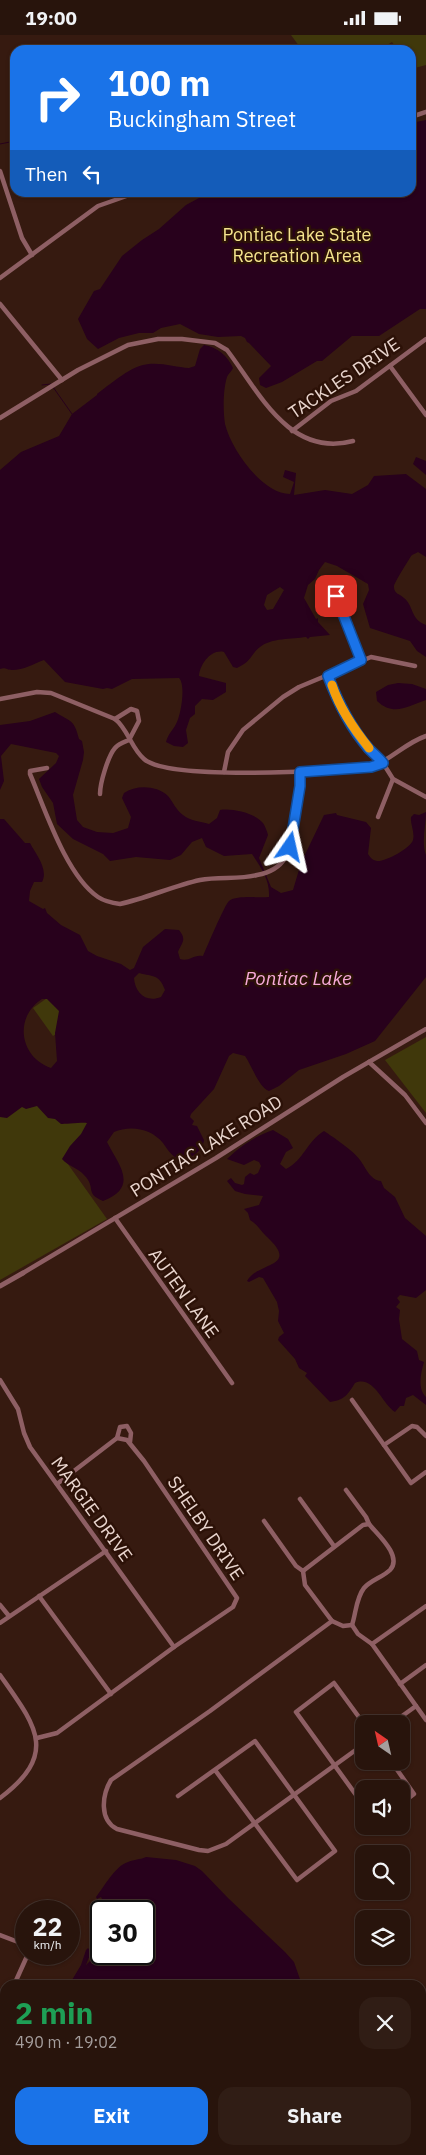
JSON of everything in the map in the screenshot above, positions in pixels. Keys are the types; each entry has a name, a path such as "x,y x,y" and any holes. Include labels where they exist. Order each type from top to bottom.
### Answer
{"street":[{"path":"0,171 22,239 32,255"},
{"path":"0,279 98,207 124,197"},
{"path":"0,304 62,380"},
{"name":"TACKLES DRIVE","path":"0,418 62,380 128,345 166,339 182,339 215,343 227,350 279,419 292,431 331,401 356,391 426,339"},
{"path":"390,366 426,415"},
{"path":"292,431 306,440 324,443 336,444 353,441"},
{"path":"336,596 361,660"},
{"path":"224,772 224,762 234,742 254,720 282,697 298,687 370,657 415,666"},
{"path":"328,676 340,707 393,779 426,797"},
{"path":"0,699 37,692 52,693 115,719 120,723 129,740 144,760 155,765 173,769 224,772 300,772 371,767 383,763 403,747 426,736"},
{"path":"100,794 100,786 112,753 120,744 129,740 139,721 137,711 131,709 115,719"},
{"path":"47,768 30,771 30,774 69,862 80,880 98,897 120,904 201,880 243,877 264,873 280,864 290,847 300,786 300,772"},
{"path":"378,817 393,779"},
{"name":"PONTIAC LAKE ROAD","path":"0,1287 426,1029"},
{"path":"369,1062 405,1095 426,1123"},
{"name":"AUTEN LANE","path":"115,1218 232,1383"},
{"name":"MARGIE DRIVE","path":"0,1380 18,1409 24,1433 30,1447 174,1647"},
{"path":"352,1400 411,1483 426,1472"},
{"path":"57,1484 117,1438 120,1427 127,1426 132,1433 130,1441 124,1438 117,1438"},
{"path":"384,1445 412,1426 417,1427 426,1436"},
{"name":"SHELBY DRIVE","path":"37,1738 57,1733 174,1647 234,1607 237,1598 130,1441"},
{"path":"346,1490 369,1524 393,1554 394,1562 390,1569 365,1587 358,1598 352,1625 358,1634 372,1644 426,1720"},
{"path":"300,1499 334,1546"},
{"path":"264,1521 296,1566 303,1571 305,1585 332,1621 343,1626 352,1625"},
{"path":"303,1571 363,1525 369,1524"},
{"path":"0,1623 106,1551"},
{"path":"39,1596 111,1694"},
{"path":"0,1605 9,1616"},
{"path":"372,1644 426,1606"},
{"path":"332,1621 210,1711 111,1780 104,1797 105,1816 112,1827 117,1829 203,1851 226,1844 355,1750"},
{"path":"400,1684 426,1665"},
{"path":"0,1675 28,1714 37,1738 31,1768 20,1782 0,1798"},
{"path":"355,1794 296,1712 334,1683 357,1715"},
{"path":"404,1715 416,1706"},
{"path":"178,1796 255,1741 335,1851 297,1880 215,1770"},
{"path":"0,1935 15,1941"},
{"path":"16,1980 23,1965"}],"shaded area":[{"path":"291,35 426,35 426,65 416,68 416,45 394,45 392,42 387,45 298,45"},
{"path":"50,996 70,1024 53,1036 33,1008"},
{"path":"426,1037 426,1113 385,1060"},
{"path":"54,1075 98,1135 65,1160 107,1219 0,1280 0,1077"}],"water":[{"path":"426,120 426,309 420,309 379,336 352,336 322,361 317,361 282,382 266,388 260,385 259,378 271,366 241,336 218,337 199,334 180,324 161,328 153,333 139,333 119,338 98,349 87,339 78,319 94,291 100,289 122,256 159,229 186,205 199,198 416,197 416,122"},
{"path":"204,345 222,353 233,368 227,377 224,394 225,424 228,434 249,468 269,487 279,492 290,494 294,482 283,477 285,470 296,473 294,495 325,490 352,494 368,485 374,476 406,474 426,489 426,557 418,552 411,556 398,577 394,589 396,593 407,601 417,619 426,625 426,657 417,651 410,641 370,628 363,604 369,590 368,584 337,566 325,562 315,579 308,585 304,598 316,619 318,618 318,622 330,635 310,637 308,639 306,637 282,639 270,642 260,647 246,663 237,668 233,667 224,652 215,653 207,658 199,676 226,683 226,692 213,700 202,699 195,706 195,714 190,718 186,730 188,743 183,747 174,746 166,742 178,720 181,707 182,687 179,678 132,679 112,689 103,689 65,682 44,660 21,669 0,669 0,470 21,452 59,436 72,414 125,373 149,364 189,368 195,366 200,349","holes":["280,587 284,590 273,609 267,610 264,605 267,595"]},
{"path":"416,457 426,461 426,475 413,464"},
{"path":"398,683 412,684 426,689 426,700 401,709 383,706 377,701 376,692 388,685"},
{"name":"Pontiac Lake","path":"55,712 73,724 79,739 82,741 83,760 73,795 77,820 83,827 97,832 113,833 128,828 131,817 122,798 124,793 129,790 146,787 163,792 178,811 192,820 209,824 217,818 220,810 237,811 255,816 263,823 268,835 259,858 271,887 281,893 293,890 301,863 324,815 336,813 337,815 366,822 371,828 368,854 372,859 381,861 408,847 413,840 411,817 414,814 419,815 426,812 424,839 426,855 426,977 375,1041 346,1054 299,1070 279,1086 269,1091 262,1086 245,1056 233,1053 229,1056 214,1089 190,1117 194,1121 192,1125 197,1126 204,1140 201,1149 189,1158 179,1159 171,1154 158,1138 146,1131 133,1128 114,1132 107,1142 120,1167 123,1182 121,1189 103,1201 92,1193 90,1183 84,1175 62,1159 87,1123 61,1124 55,1119 48,1118 37,1106 26,1109 22,1107 7,1118 0,1117 0,819 4,819 25,843 30,843 43,867 44,877 42,882 34,882 30,891 29,901 43,909 45,908 47,913 61,925 80,935 88,951 121,964 130,970 134,968 143,947 165,929 179,930 183,936 178,952 180,959 186,960 203,956 229,901 242,897 269,897 269,891 264,874 252,854 224,856 206,847 202,838 192,842 181,855 170,860 136,857 110,861 103,854 73,839 57,824 53,803 39,779 56,763 59,756 56,753 11,744 1,756 4,781 0,790 0,725 30,721","holes":["139,973 155,977 161,981 165,990 161,997 156,999 146,998 139,992 134,978","42,999 47,999 59,1011 55,1033 57,1061 51,1068 40,1063 32,1055 24,1036 27,1016"]},
{"path":"273,1130 288,1139 293,1148 286,1152 280,1164 286,1169 297,1161 318,1135 324,1131 333,1137 357,1156 371,1176 381,1181 384,1188 395,1197 405,1218 426,1236 426,1290 416,1298 400,1295 397,1298 400,1302 396,1307 400,1310 399,1319 402,1339 417,1351 419,1360 424,1362 421,1375 421,1390 426,1397 426,1405 413,1395 406,1398 404,1406 400,1406 395,1412 373,1387 362,1382 355,1383 343,1398 330,1402 305,1376 307,1373 299,1368 295,1359 278,1340 284,1333 278,1321 279,1311 277,1302 263,1278 259,1277 249,1282 247,1281 252,1275 274,1263 278,1259 279,1254 276,1246 250,1220 248,1213 244,1209 259,1205 263,1196 235,1191 227,1181 231,1178 235,1183 242,1185 244,1184 245,1177 250,1173 254,1175 258,1173 261,1166 259,1162 254,1160 244,1165 227,1159 248,1142"},
{"path":"146,1857 176,1860 195,1866 285,1952 294,1962 300,1980 72,1980 88,1948 90,1955 86,1965 90,1961 90,1965 155,1965 155,1900 101,1900 101,1897 97,1899 96,1897 110,1877 123,1864"}],"waterway":[{"path":"0,144 10,142"},
{"path":"42,385 51,384"},
{"path":"53,387 72,414"}],"slow traffic":[{"path":"332,685 340,707 355,731 369,748"}],"route":[{"path":"290,847 300,786 300,772 316,769 357,769 383,763 355,731 340,707 328,676 361,660 336,596"}],"park label":[{"name":"Pontiac Lake State Recreation Area","path":"297,244"}]}
